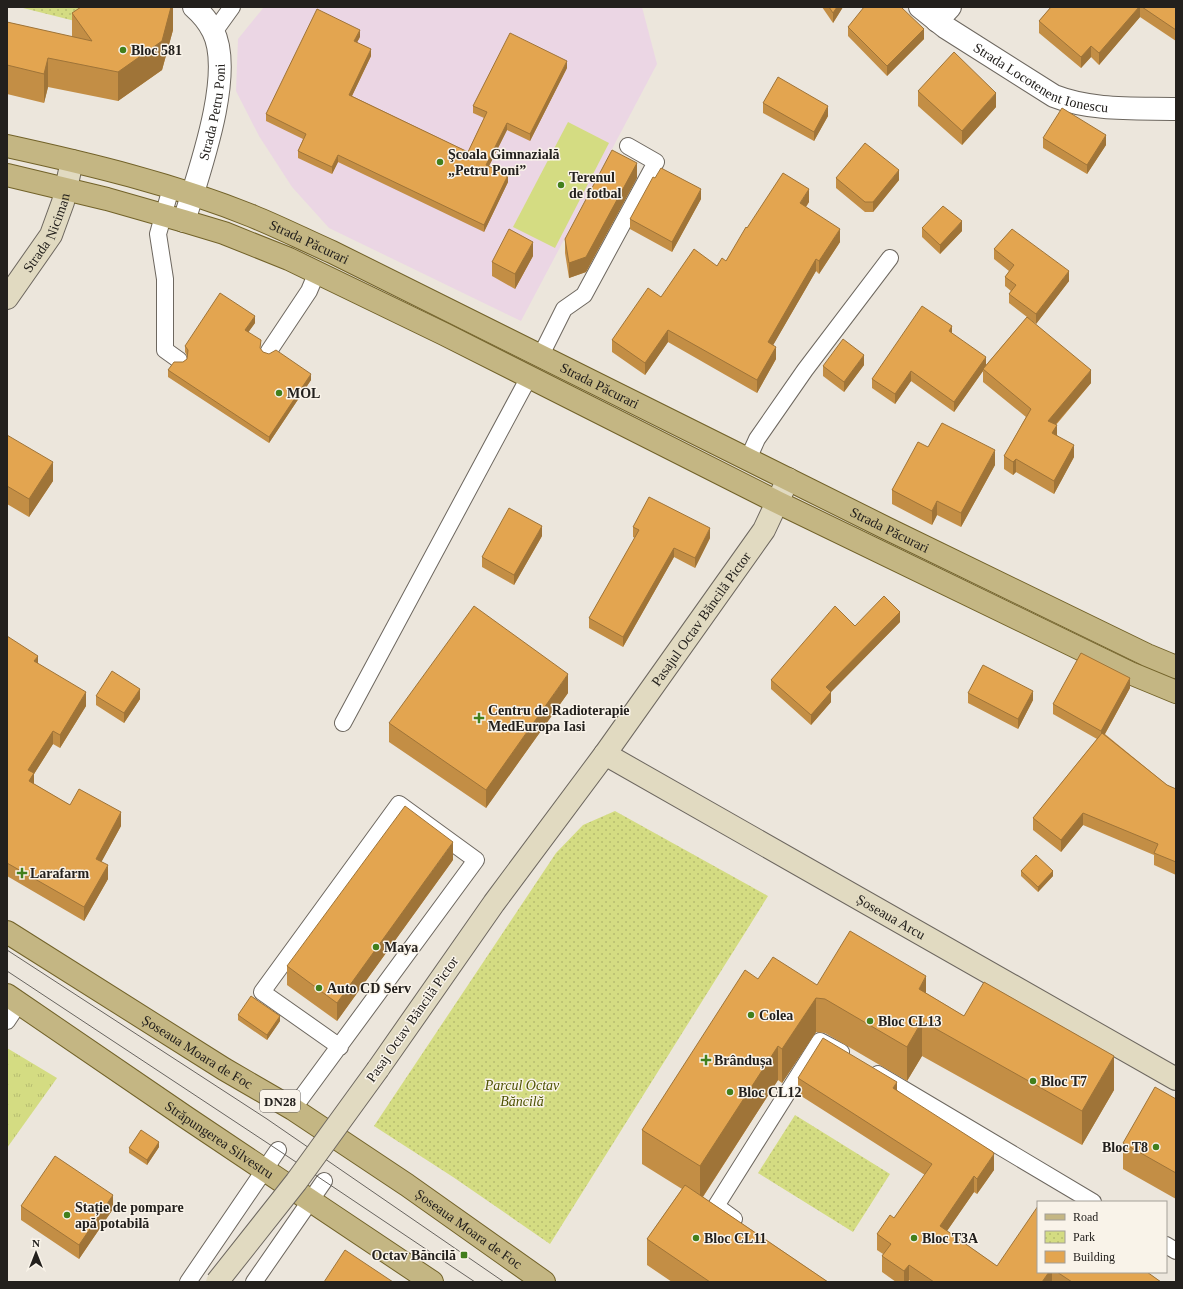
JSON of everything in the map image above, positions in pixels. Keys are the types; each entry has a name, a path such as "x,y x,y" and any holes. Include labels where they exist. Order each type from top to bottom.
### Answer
{"main road":[{"name":"Strada Păcurari","path":"7,146 72,161 171,188 252,216 332,252 748,459 1147,655 1176,667"},
{"name":"Strada Păcurari","path":"7,174 184,220 224,233 317,272 529,376 777,502 1130,673 1176,692"},
{"name":"Șoseaua Moara de Foc","path":"7,932 224,1070 293,1109 407,1185 544,1282"},
{"name":"Străpungerea Silvestru","path":"13,999 264,1170 432,1282"}],"street":[{"name":"Strada Petru Poni","path":"184,220 212,132 219,81 219,52 214,32 205,18 194,7"},
{"name":"Strada Locotenent Ionescu","path":"920,7 943,14 1035,85 1054,96 1069,102 1116,108 1176,109"},
{"name":"Strada Niciman","path":"7,298 51,235 63,202 72,161"},
{"name":"Pasajul Octav Băncilă Pictor","path":"605,754 764,530 788,478"},
{"name":"Șoseaua Arcu","path":"605,754 1176,1079"},
{"name":"Pasaj Octav Băncilă Pictor","path":"217,1282 296,1182 378,1069 494,902 605,754"}],"lane":[{"path":"214,32 232,7"},
{"path":"541,356 564,309 584,295 656,162 628,146"},
{"path":"171,188 158,234 165,279 165,350 180,360"},
{"path":"748,459 757,439 804,370 890,258"},
{"path":"269,351 309,291 317,272"},
{"path":"343,723 529,376"},
{"path":"293,1109 340,1047 476,860 399,804 262,992 340,1047"},
{"path":"7,1021 13,999"},
{"path":"747,1228 716,1206 820,1041 1090,1201"},
{"path":"188,1282 278,1150"},
{"path":"254,1282 324,1181"},
{"path":"1167,1246 1176,1251"}],"shaded area":[{"name":"Şcoala Gimnazială „Petru Poni”","path":"264,7 642,7 657,64 521,321 329,228 292,187 259,136 236,91 238,39"}],"green space":[{"path":"19,7 91,7 87,24"},
{"name":"Terenul de fotbal","path":"568,122 609,143 555,248 513,227"},
{"name":"Parcul Octav Băncilă","path":"615,811 768,896 550,1244 453,1177 374,1126 556,853 583,825"},
{"path":"7,1048 57,1078 7,1148"},
{"path":"795,1115 890,1174 853,1232 758,1173"}],"building":[{"path":"81,7 171,7 162,41 118,72 48,58 44,74 7,65 7,22 92,41 72,13"},
{"path":"829,7 837,7 833,13"},
{"path":"864,7 901,7 924,29 887,66 848,27"},
{"path":"1051,7 1139,7 1099,53 1091,46 1081,57 1039,21"},
{"path":"1142,7 1176,7 1176,30"},
{"path":"317,9 360,30 354,41 371,49 349,95 468,152 487,112 473,106 510,33 567,61 530,134 507,123 486,165 508,175 484,225 338,155 332,167 298,151 306,134 266,114"},
{"path":"954,52 996,93 962,131 918,91"},
{"path":"778,77 828,106 814,132 763,103"},
{"path":"1062,108 1106,135 1087,165 1043,138"},
{"path":"865,143 899,170 873,202 865,202 836,178"},
{"path":"612,150 637,163 586,257 569,263 565,239"},
{"path":"661,168 701,189 672,242 630,219 653,177 655,178"},
{"path":"783,173 809,189 800,203 840,229 819,261 816,259 768,342 776,347 757,380 668,330 645,363 612,340 648,288 661,297 694,249 717,266 722,258 726,261 746,227 747,228"},
{"path":"943,206 962,221 940,245 922,228"},
{"path":"509,229 533,242 515,274 492,262"},
{"path":"1012,229 1069,271 1036,314 1009,294 1016,285 1005,277 1014,265 994,249"},
{"path":"220,293 255,316 245,330 261,340 260,348 263,352 269,354 276,350 311,374 269,437 168,370 174,362 183,362 187,359 188,350 185,346"},
{"path":"922,306 952,326 949,331 986,357 954,402 911,371 895,394 872,379"},
{"path":"1027,317 1091,370 1048,421 1057,425 1052,433 1074,445 1054,481 1016,459 1013,462 1004,456 1031,409 983,369"},
{"path":"843,339 864,355 844,382 823,366"},
{"path":"942,423 995,450 961,513 937,501 932,511 892,490 918,442 928,447"},
{"path":"7,435 53,462 29,499 7,486"},
{"path":"649,497 710,528 695,558 674,548 623,637 589,618 639,530 633,527"},
{"path":"509,508 542,526 514,575 482,557"},
{"path":"884,596 900,612 826,687 831,692 811,715 771,680 835,606 855,626"},
{"name":"Centru de Radioterapie MedEuropa Iasi","path":"474,606 568,674 486,790 389,723"},
{"path":"7,636 38,656 34,661 86,692 60,735 53,731 28,770 34,773 29,781 70,805 79,789 121,812 96,859 108,865 84,907 7,863"},
{"path":"1081,653 1130,678 1101,731 1053,704"},
{"path":"983,665 1033,691 1018,719 968,693"},
{"path":"112,671 140,689 124,713 96,696"},
{"path":"1102,733 1167,785 1176,789 1176,862 1154,853 1158,844 1083,813 1061,840 1033,818"},
{"path":"405,806 453,842 337,1003 287,966"},
{"path":"1036,855 1053,871 1038,887 1021,871"},
{"path":"850,931 926,976 919,989 964,1016 984,982 1114,1056 1082,1111 922,1021 907,1047 825,999 816,998 782,1049 778,1046 700,1166 642,1130 745,970 758,979 773,957 817,985"},
{"path":"251,996 280,1016 267,1035 238,1015"},
{"path":"823,1038 897,1082 893,1088 993,1152 994,1154 977,1179 974,1176 940,1226 997,1266 1037,1207 1037,1273 1048,1273 1042,1282 934,1282 909,1265 904,1271 882,1256 891,1244 877,1234 890,1215 894,1218 932,1164 798,1078"},
{"path":"1155,1087 1176,1099 1176,1173 1123,1143"},
{"path":"141,1130 159,1142 147,1160 129,1148"},
{"name":"Stație de pompare apă potabilă","path":"55,1156 113,1195 79,1245 21,1206"},
{"path":"685,1185 828,1282 710,1282 647,1239"},
{"path":"345,1250 393,1282 324,1282"},
{"path":"1058,1273 1148,1273 1161,1282 1072,1282"}],"tram line":[{"path":"7,950 267,1119 504,1282"},
{"path":"7,971 475,1282"}],"place":[{"name":"Bloc 581","path":"123,50"},
{"name":"Şcoala Gimnazială „Petru Poni”","path":"440,162"},
{"name":"Terenul de fotbal","path":"561,185"},
{"name":"MOL","path":"279,393"},
{"name":"Centru de Radioterapie MedEuropa Iasi","path":"479,718"},
{"name":"Larafarm","path":"22,873"},
{"name":"Maya","path":"376,947"},
{"name":"Auto CD Serv","path":"319,988"},
{"name":"Colea","path":"751,1015"},
{"name":"Bloc CL13","path":"870,1021"},
{"name":"Brândușa","path":"706,1060"},
{"name":"Bloc T7","path":"1033,1081"},
{"name":"Bloc CL12","path":"730,1092"},
{"name":"Bloc T8","path":"1156,1147"},
{"name":"Stație de pompare apă potabilă","path":"67,1215"},
{"name":"Bloc CL11","path":"696,1238"},
{"name":"Bloc T3A","path":"914,1238"},
{"name":"Octav Băncilă","path":"464,1255"}]}
